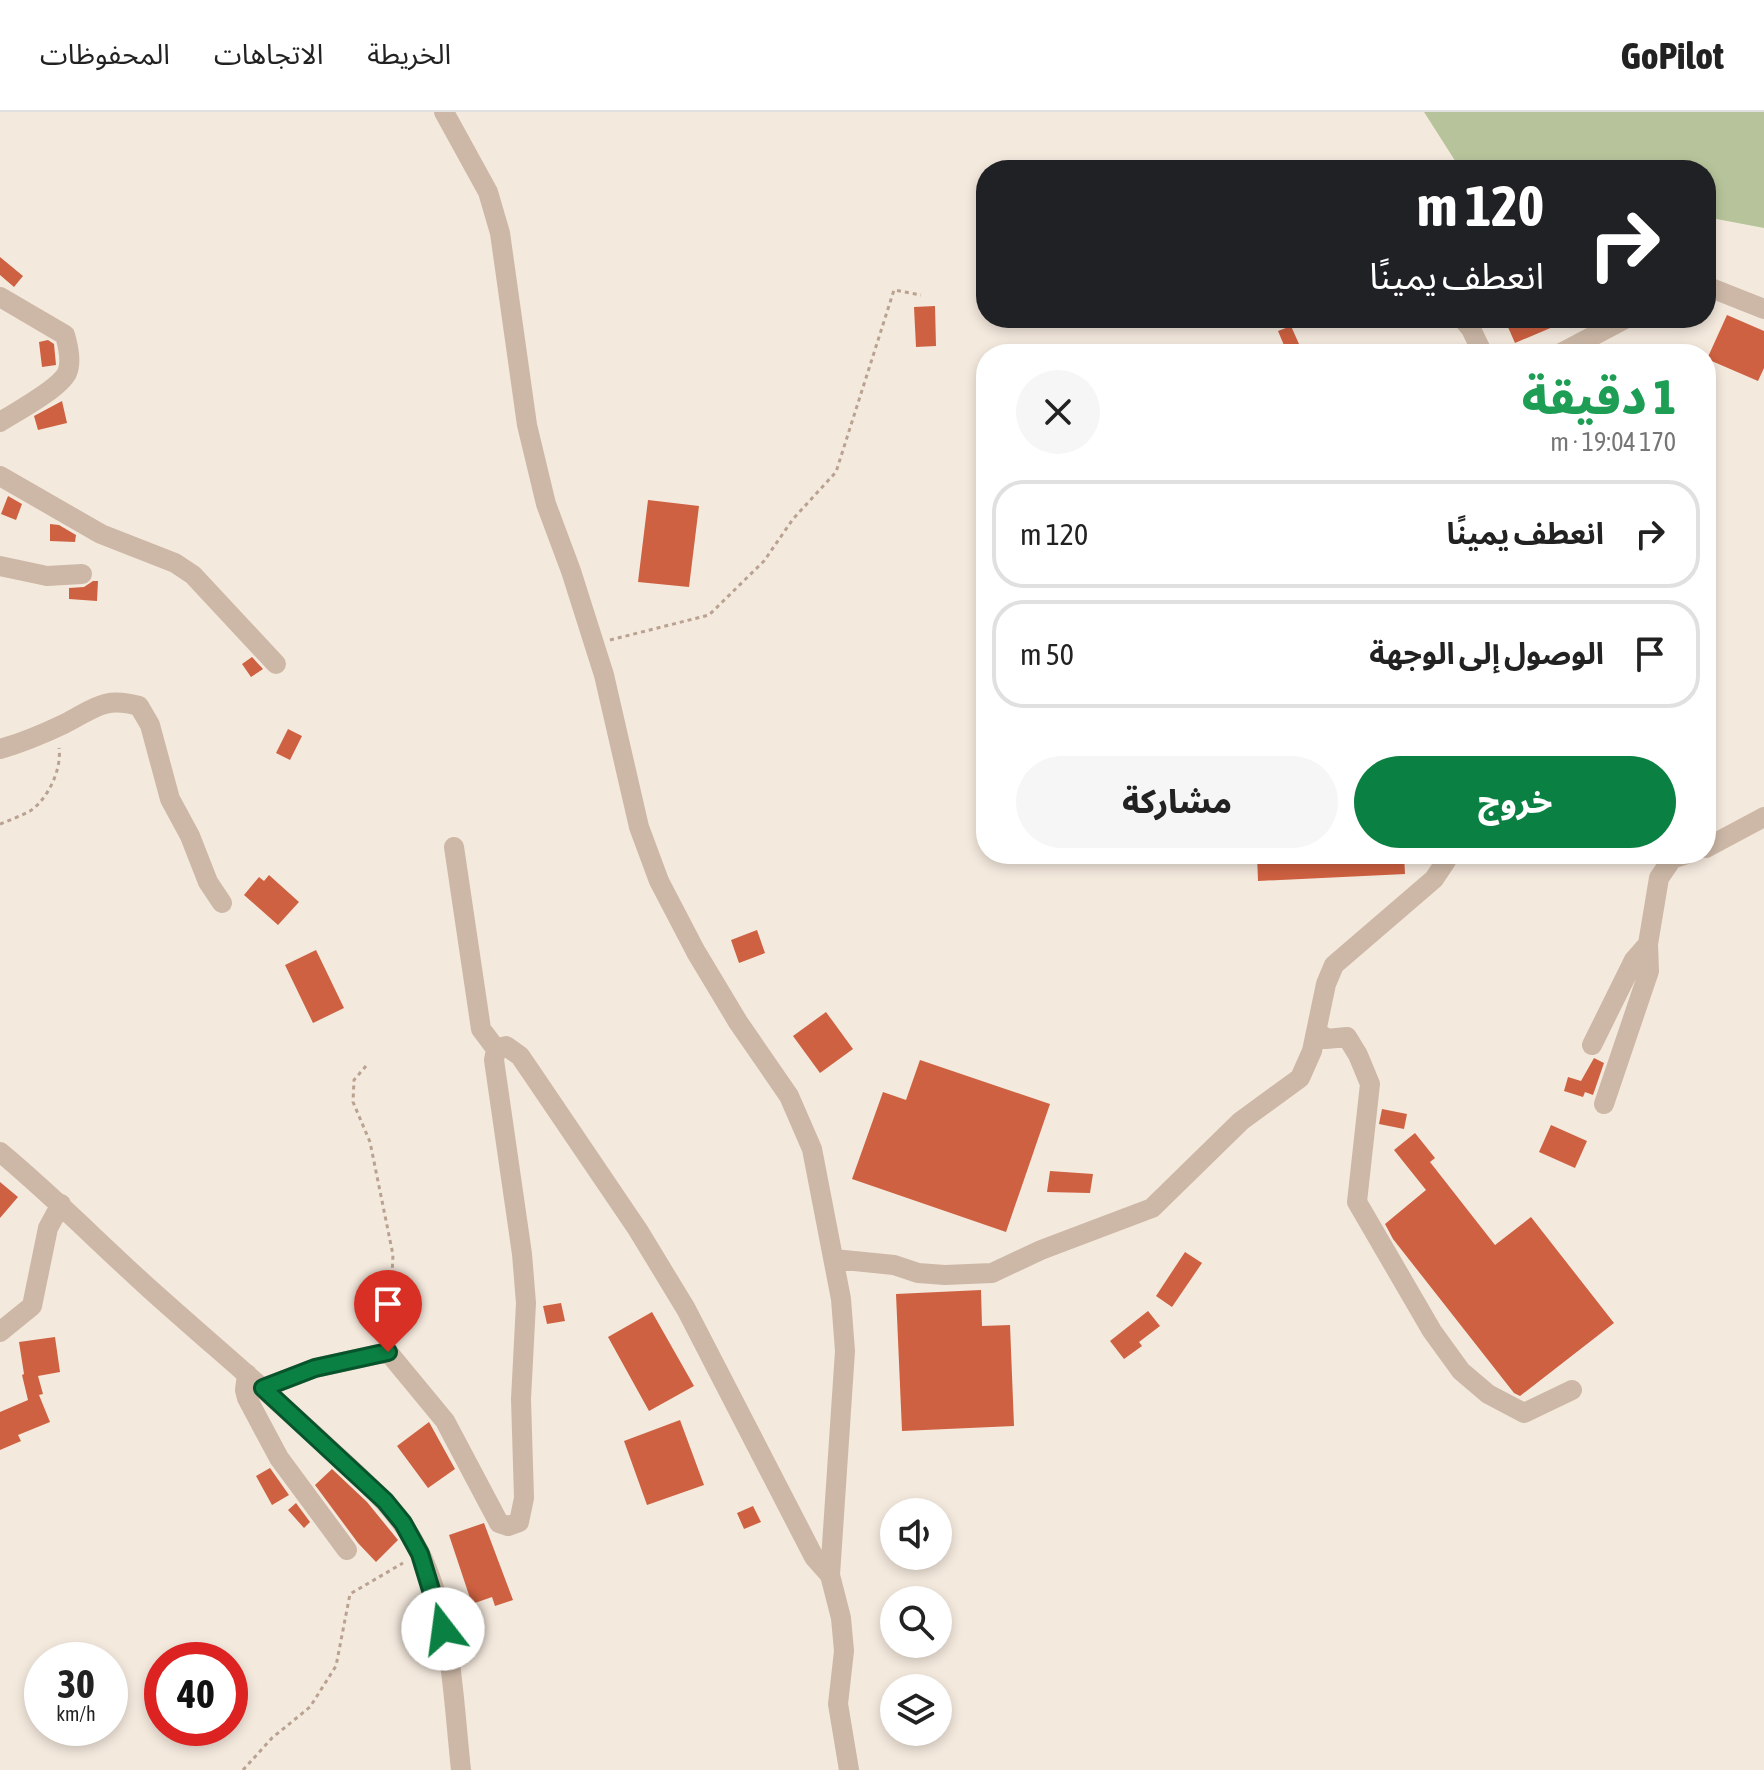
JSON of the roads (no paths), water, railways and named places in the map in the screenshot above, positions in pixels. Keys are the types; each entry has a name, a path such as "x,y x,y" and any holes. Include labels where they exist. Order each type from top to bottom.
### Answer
{"street":[{"path":"444,112 488,192 500,233 527,425 546,504 604,675 635,813 659,881 696,952 738,1022 789,1096 812,1149 834,1259 845,1351 830,1575 841,1618 844,1651 838,1704 849,1770"},
{"path":"1716,290 1764,309"},
{"path":"0,297 65,335 70,352 67,373 54,386 0,422"},
{"path":"1578,344 1608,328"},
{"path":"0,476 101,534 175,563 193,575 276,664"},
{"path":"0,566 47,576 82,574"},
{"path":"0,749 56,728 106,702 139,706 150,725 170,799 190,836 208,882 222,903"},
{"path":"1716,843 1764,817"},
{"path":"263,1388 315,1368 388,1352 445,1421 497,1519 503,1525 517,1524 521,1518 524,1498 521,1399 526,1303 494,1060 496,1049 481,1029 454,847"},
{"path":"834,1259 894,1265 918,1273 992,1273 1041,1250 1152,1208 1234,1127 1300,1078 1312,1051 1326,984 1334,965 1434,879 1444,864"},
{"path":"1604,1104 1649,971 1648,944 1659,878 1669,864"},
{"path":"1592,1045 1634,960 1648,944"},
{"path":"1317,1031 1326,1039 1347,1037 1370,1084 1357,1202 1432,1331 1461,1371 1488,1394 1524,1413 1572,1390"},
{"path":"496,1049 506,1046 520,1056 638,1230 686,1309 814,1557 830,1575"},
{"path":"0,1152 263,1388 385,1501 403,1523 420,1554 443,1629 461,1770"},
{"path":"0,1332 32,1306 48,1228 61,1204"},
{"path":"247,1374 247,1398 279,1458 347,1550"}]}
